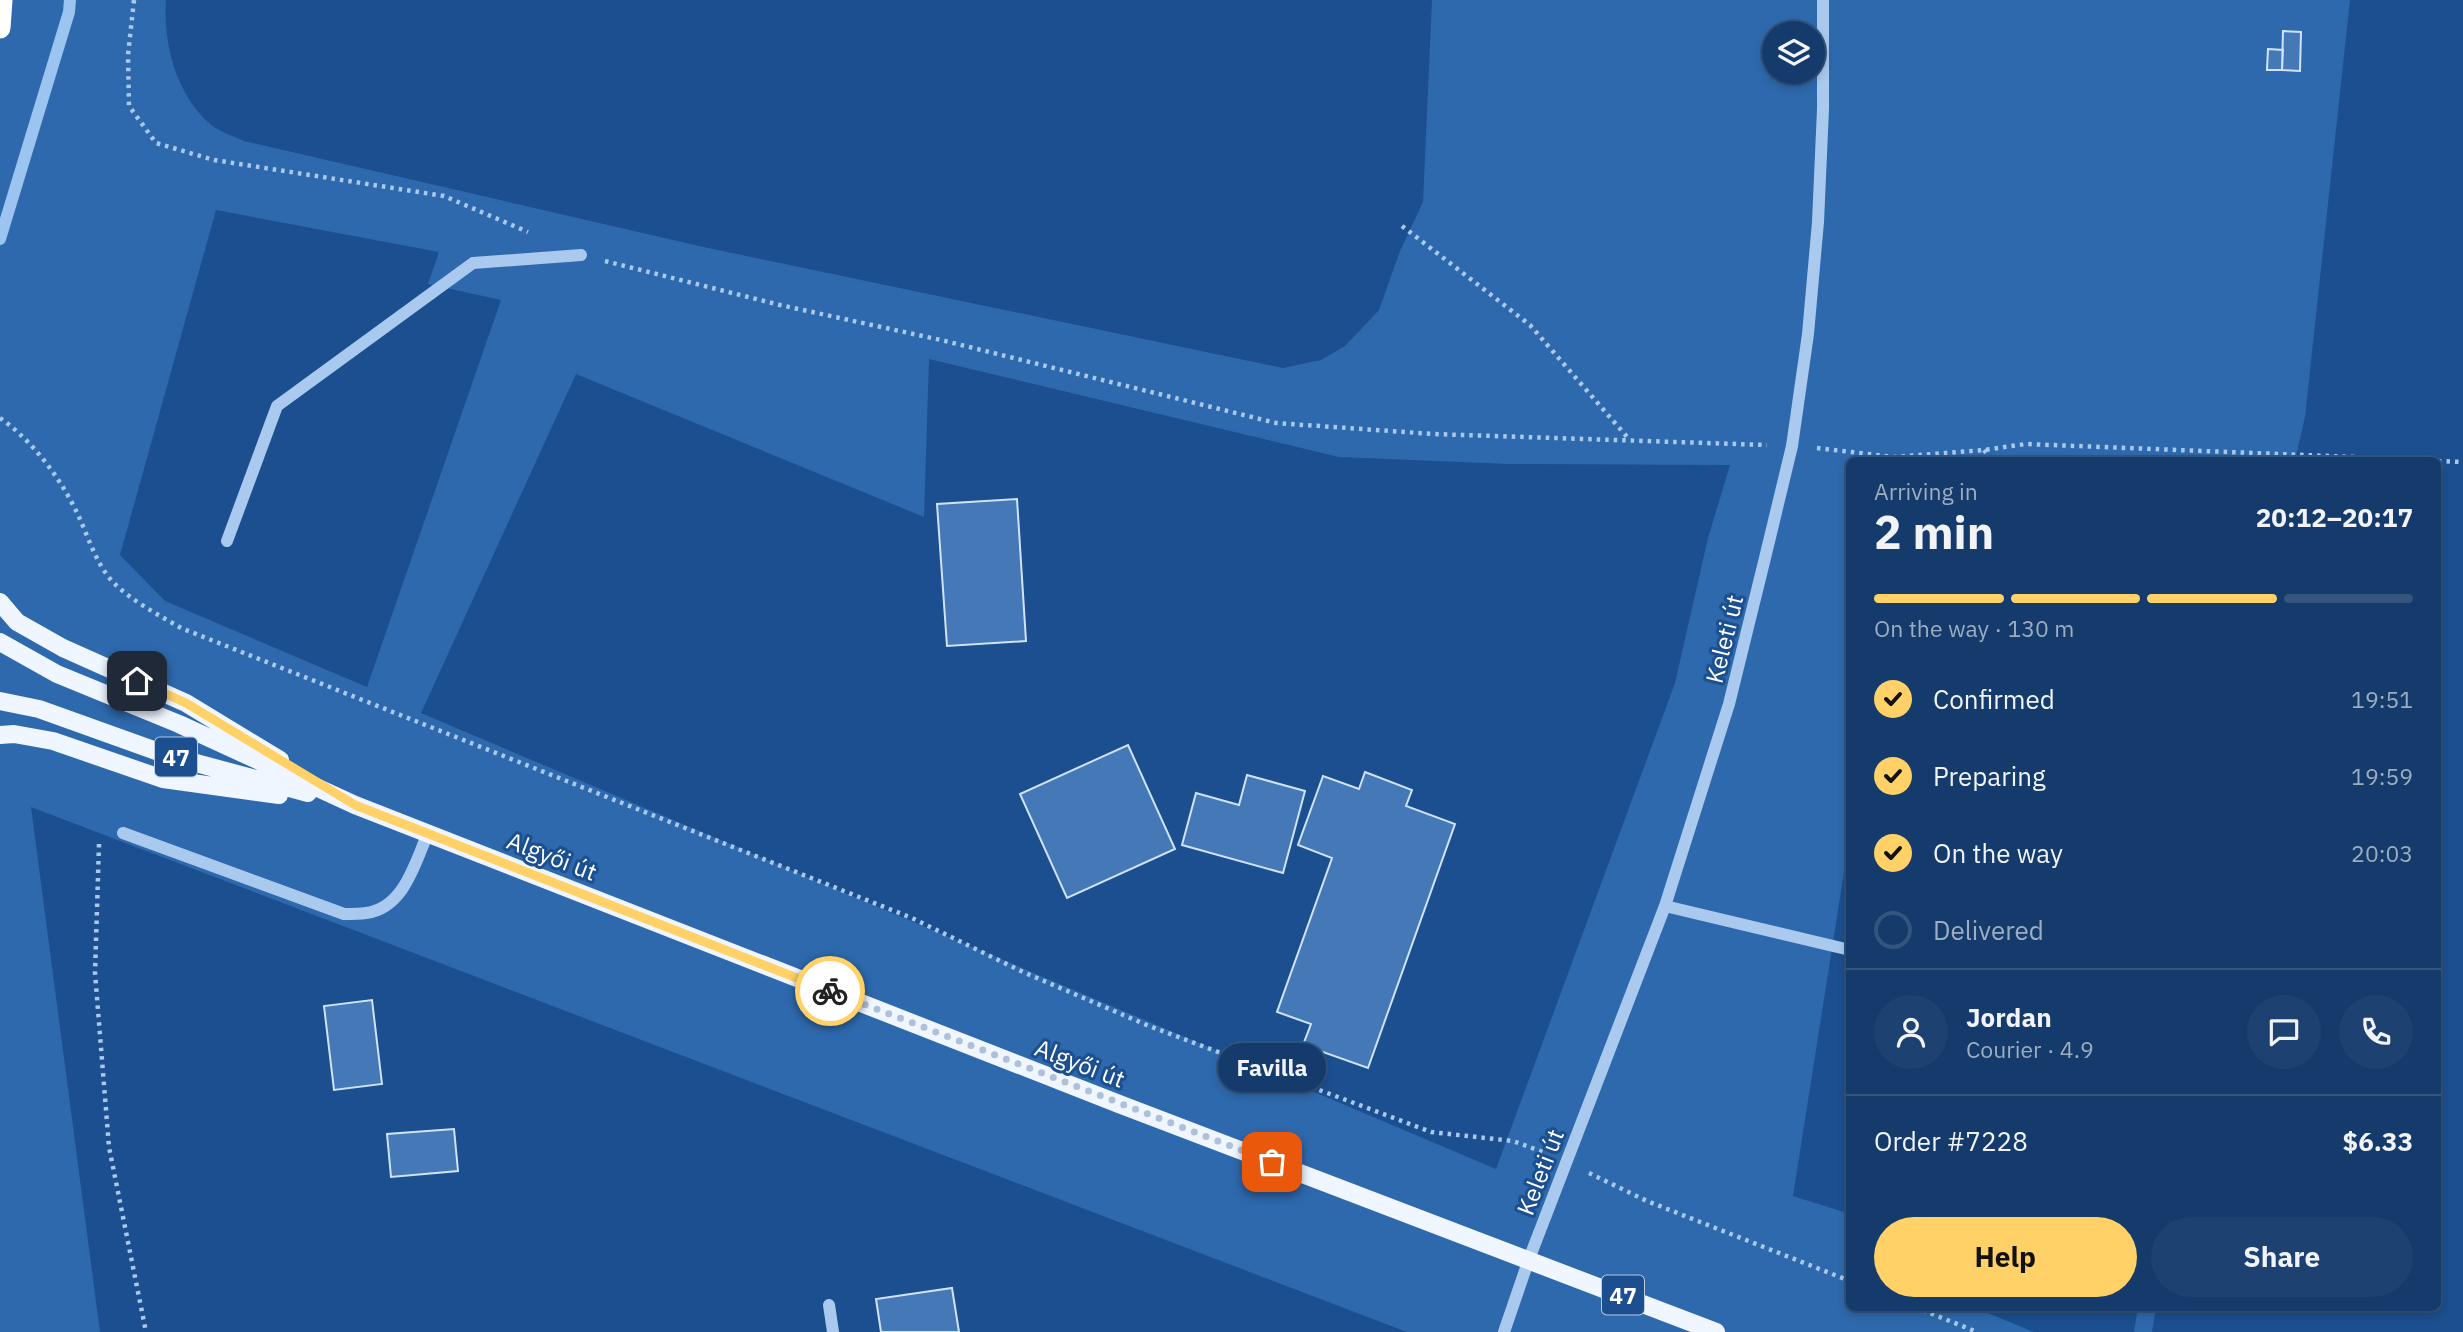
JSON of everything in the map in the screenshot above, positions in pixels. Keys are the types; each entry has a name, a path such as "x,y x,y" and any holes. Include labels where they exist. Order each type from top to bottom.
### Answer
{"highway":[{"path":"0,28 2,0"}],"main road":[{"name":"47","path":"0,602 17,622 63,648 186,703 355,805"},
{"name":"47","path":"0,642 57,674 179,724 355,805"},
{"name":"47","path":"0,702 39,709 170,756 355,805"},
{"name":"47","path":"7,734 53,741 163,779 355,805"},
{"name":"Algyői út","path":"355,805 1119,1104 1716,1332"}],"street":[{"name":"Keleti út","path":"1504,1332 1529,1259 1665,906 1729,704 1791,446 1808,334 1818,222 1823,109 1823,0"},
{"path":"227,541 276,407 473,263 581,255"},
{"path":"123,833 344,914 369,913 393,901 404,888 428,833"},
{"path":"1665,906 1846,949"},
{"path":"829,1305 833,1332"}],"path":[{"path":"134,0 128,55 129,106 156,143 214,160 444,196 531,233"},
{"path":"1402,226 1530,326 1629,439"},
{"path":"581,255 1276,423 1433,434 1791,446 1886,457"},
{"path":"0,418 29,443 52,471 78,514 97,558 113,583 181,628 912,918 1023,972 1149,1026 1431,1132 1513,1141 1567,1162 1647,1201 1846,1279"},
{"path":"1906,457 2026,444 2355,457"},
{"path":"1984,450 1990,457"},
{"path":"2441,461 2463,461"},
{"path":"123,833 99,841 95,973 109,1147 146,1332"},
{"path":"1925,1311 1977,1332"}],"shaded area":[{"path":"0,0 166,0 170,51 180,83 188,98 214,127 244,141 708,248 1283,368 1321,360 1345,346 1379,310 1400,251 1423,202 1432,0 2350,0 2305,417 2296,457 1846,457 1846,859 1793,1196 1846,1213 1846,1311 1983,1311 2034,1332 1407,1332 31,807 100,1332 0,1332","holes":["216,210 439,252 428,284 501,300 367,687 165,601 120,555","929,359 1339,457 1509,464 1730,465 1708,538 1675,683 1496,1169 421,713 576,374 924,517"]},
{"path":"2137,1311 2155,1311 2152,1332 2134,1332"}],"building":[{"path":"2283,31 2301,32 2300,71 2282,70"},
{"path":"2268,49 2283,50 2282,70 2267,70"},
{"path":"1017,499 1026,641 947,646 937,504"},
{"path":"1128,745 1175,849 1067,898 1020,794"},
{"path":"1365,772 1412,790 1406,806 1455,824 1368,1068 1303,1045 1311,1024 1277,1012 1332,858 1298,845 1323,776 1359,789"},
{"path":"1247,775 1305,791 1283,873 1182,845 1196,793 1239,805"},
{"path":"372,1000 382,1084 334,1090 324,1006"},
{"path":"454,1129 458,1171 391,1177 387,1134"},
{"path":"952,1288 959,1332 881,1332 876,1299"}],"waterway":[{"path":"0,239 69,12 70,0"}],"way so far":[{"path":"830,991 1272,1162"}],"place":[{"name":"Favilla","path":"1272,1162"}],"route":[{"path":"137,681 186,703 355,805 830,991"}]}
